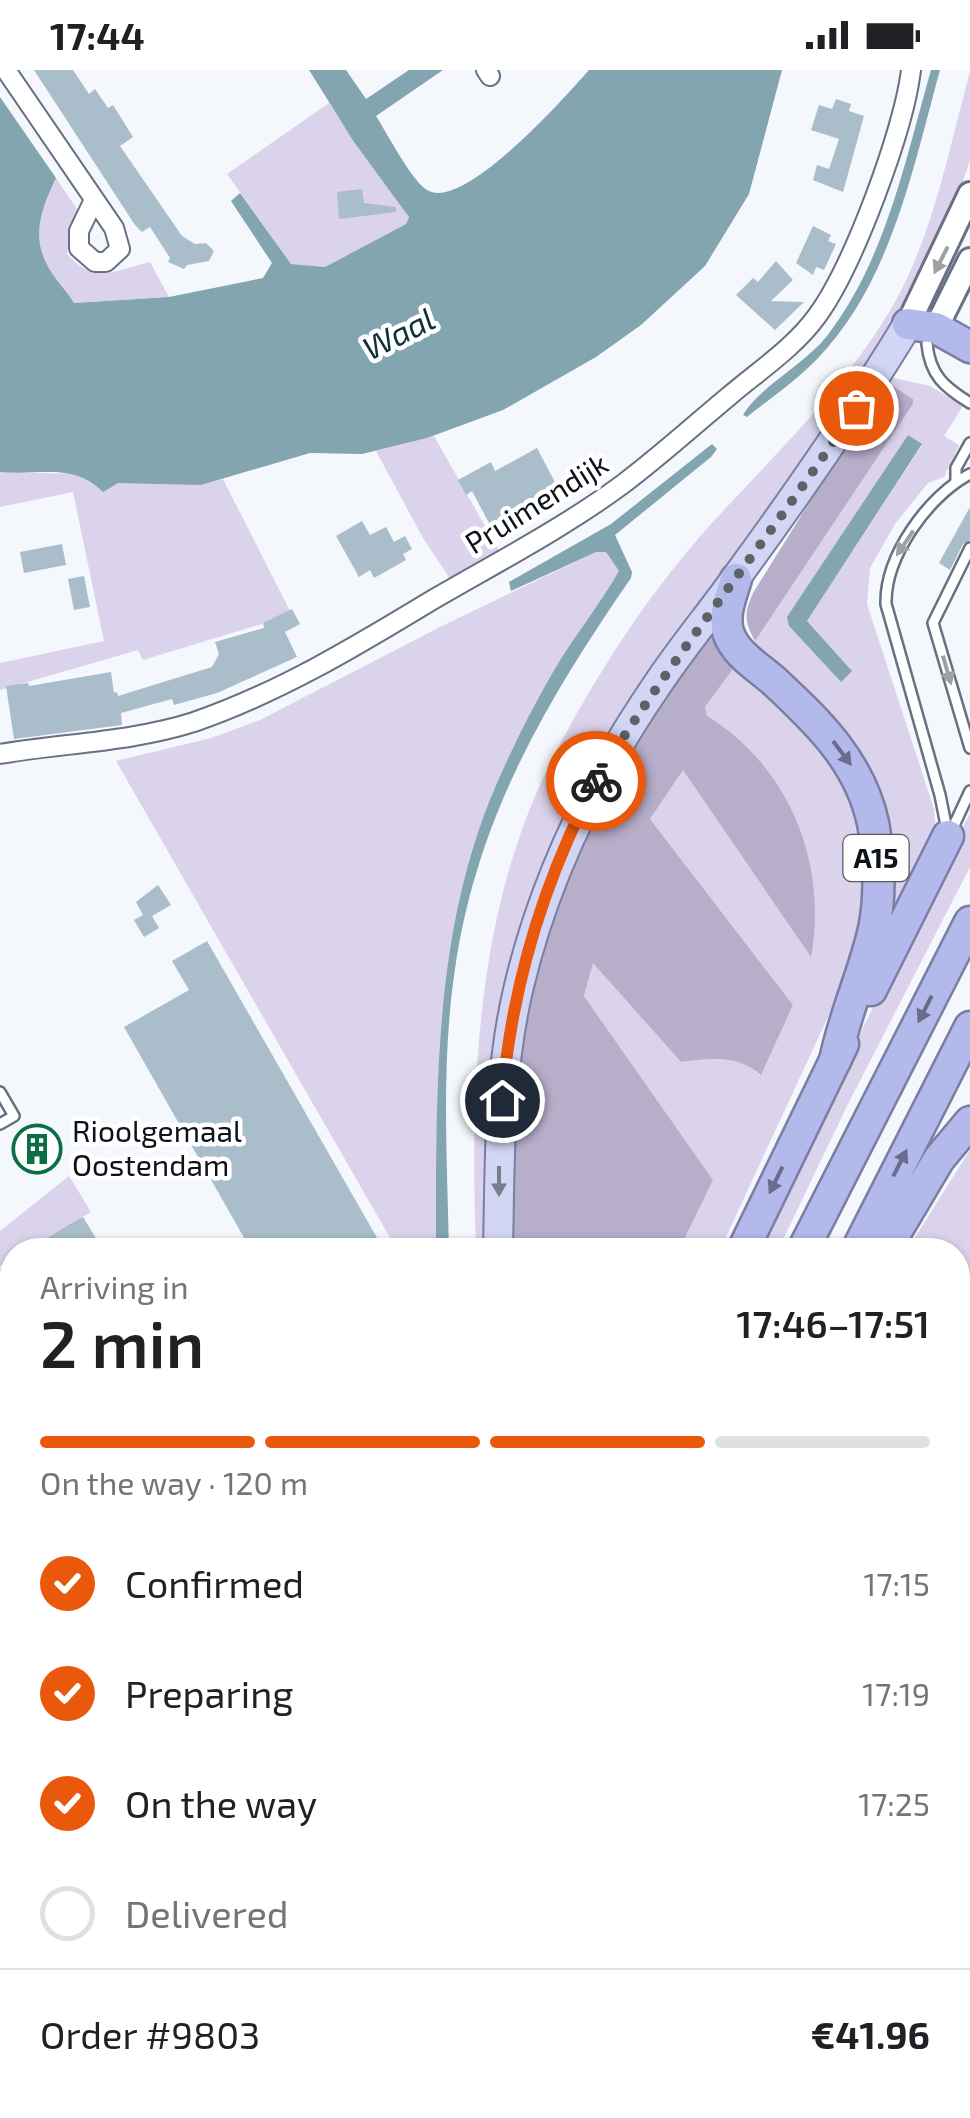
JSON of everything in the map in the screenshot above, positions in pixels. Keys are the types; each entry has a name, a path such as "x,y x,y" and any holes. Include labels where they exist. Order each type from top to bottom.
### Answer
{"highway":[{"path":"924,332 970,348"},
{"name":"A15","path":"736,580 726,614 734,644 847,757 862,786 873,824 878,877 875,927 842,1022 835,1061"},
{"name":"A15","path":"749,1238 948,836"},
{"path":"809,1238 970,922"},
{"path":"863,1238 970,1028"},
{"path":"892,1238 938,1159 970,1122"}],"main road":[{"path":"924,332 970,194"},
{"path":"498,1238 499,1137 505,1062 518,987 540,910 594,784 659,682 823,458 924,332 970,260"}],"street":[{"path":"6,70 94,200"},
{"name":"Pruimendijk","path":"0,754 132,737 189,723 248,702 367,640 623,483 816,318 836,287 860,233 888,156 911,70"}],"lane":[{"path":"924,332 935,376 970,402"},
{"name":"A15","path":"956,482 956,468 970,443"},
{"name":"A15","path":"948,836 886,604 885,583 891,563 933,502 970,474"},
{"path":"970,548 933,623 970,748"},
{"path":"962,720 970,710"},
{"name":"A15","path":"948,836 970,791"},
{"path":"0,1092 14,1116 0,1124"}],"shaded area":[{"path":"970,72 970,160 954,209 900,324 528,920 491,1238 476,1238 475,1124 484,996 508,872 529,812 571,724 646,605 689,549 833,390 876,333 909,275 947,160"},
{"path":"329,103 409,217 406,224 325,267 291,264 227,174"},
{"path":"56,178 79,212 71,224 67,254 96,273 150,262 169,297 74,303 50,270 40,246 42,212"},
{"path":"889,377 930,386 963,406 944,436 959,445 944,477 928,483 895,524 870,568 867,604 934,809 936,833 883,945 894,896 892,847 879,800 749,649 913,404 913,399 885,381","holes":["908,435 922,445 807,621 852,671 840,681 789,626"]},
{"path":"885,381 913,399 913,404 755,641 746,617 753,593"},
{"path":"434,436 502,556 453,583 423,538 376,451"},
{"path":"0,472 78,474 106,487 134,481 194,483 223,479 292,615 143,660 138,650 0,690 0,663 104,641 73,492 0,507"},
{"path":"596,552 606,552 619,571 535,703 489,802 457,911 448,966 438,1079 436,1238 390,1238 116,761 211,738 260,720"},
{"path":"708,631 741,658 705,707 707,716 761,762 781,790 807,853 814,887 811,957 683,770 650,819 793,1005 761,1075 733,1061 681,1062 593,963 584,996 713,1180 685,1238 510,1238 515,1113 525,1011 546,926 605,783"},
{"path":"741,658 849,781 865,834 868,881 858,939 827,1019 726,1238 685,1238 713,1180 584,996 593,962 681,1062 733,1061 760,1075 793,1005 650,819 683,769 810,955 764,766 707,716 705,707"},
{"path":"970,813 970,867 784,1238 758,1238"},
{"path":"970,1150 970,1238 915,1238"},
{"path":"69,1176 91,1212 47,1238 0,1238 0,1231"}],"water":[{"name":"Waal","path":"309,70 346,70 366,99 409,70 443,70 376,116 423,186 429,191 446,192 490,168 589,70 782,70 749,194 705,266 641,325 596,357 503,410 427,438 362,454 310,453 201,485 118,483 103,492 68,474 0,472 0,97 56,178 42,212 40,246 50,270 74,303 169,297 263,278 272,263 231,201 240,193 291,264 325,267 406,224 409,217 354,142"},
{"path":"931,70 940,70 909,184 882,259 864,295 843,328 810,366 747,417 743,415 827,336 864,275 891,208"},
{"path":"908,435 922,444 807,621 852,671 841,682 789,626 787,617"},
{"path":"712,444 717,449 615,535 632,572 631,578 544,716 498,811 465,914 455,969 446,1110 449,1238 436,1238 441,1023 457,911 471,856 489,802 527,720 561,659 619,571 606,552 596,552 511,591 509,582 611,524"}],"building":[{"path":"34,70 73,70 89,94 95,89 108,108 113,105 133,137 120,146 182,236 195,244 206,243 214,251 209,261 184,269 168,262 170,258 150,227 142,232 135,225"},
{"path":"836,99 851,104 849,111 864,116 843,192 813,180 817,165 829,169 839,139 811,130 819,105 832,109"},
{"path":"362,189 364,203 396,207 396,212 339,219 337,192"},
{"path":"813,226 831,235 828,241 836,244 824,270 816,267 813,275 796,263"},
{"path":"776,261 793,280 771,301 804,302 775,330 736,295 753,278 758,282"},
{"path":"537,448 557,486 490,525 472,491 466,495 458,480 491,462 495,471"},
{"path":"970,507 970,540 963,544 950,570 939,563"},
{"path":"362,521 370,535 386,527 394,542 405,536 412,549 403,554 406,560 374,578 370,570 359,577 336,536"},
{"path":"62,544 66,565 24,573 20,552"},
{"path":"84,576 90,607 74,610 68,579"},
{"path":"292,609 300,624 285,632 297,657 217,693 174,705 172,699 121,713 122,725 14,739 6,686 29,686 111,672 118,696 212,667 219,654 215,642 264,628 263,623"},
{"path":"158,885 171,905 152,916 159,928 144,937 134,920 143,915 136,902"},
{"path":"207,941 377,1238 244,1238 124,1027 189,990 172,961"},
{"path":"83,1217 96,1238 47,1238"}],"way so far":[{"path":"596,781 659,682 856,408"}],"place":[{"name":"Rioolgemaal Oostendam","path":"37,1149"}],"route":[{"path":"502,1100 518,987 540,910 596,781"}]}
